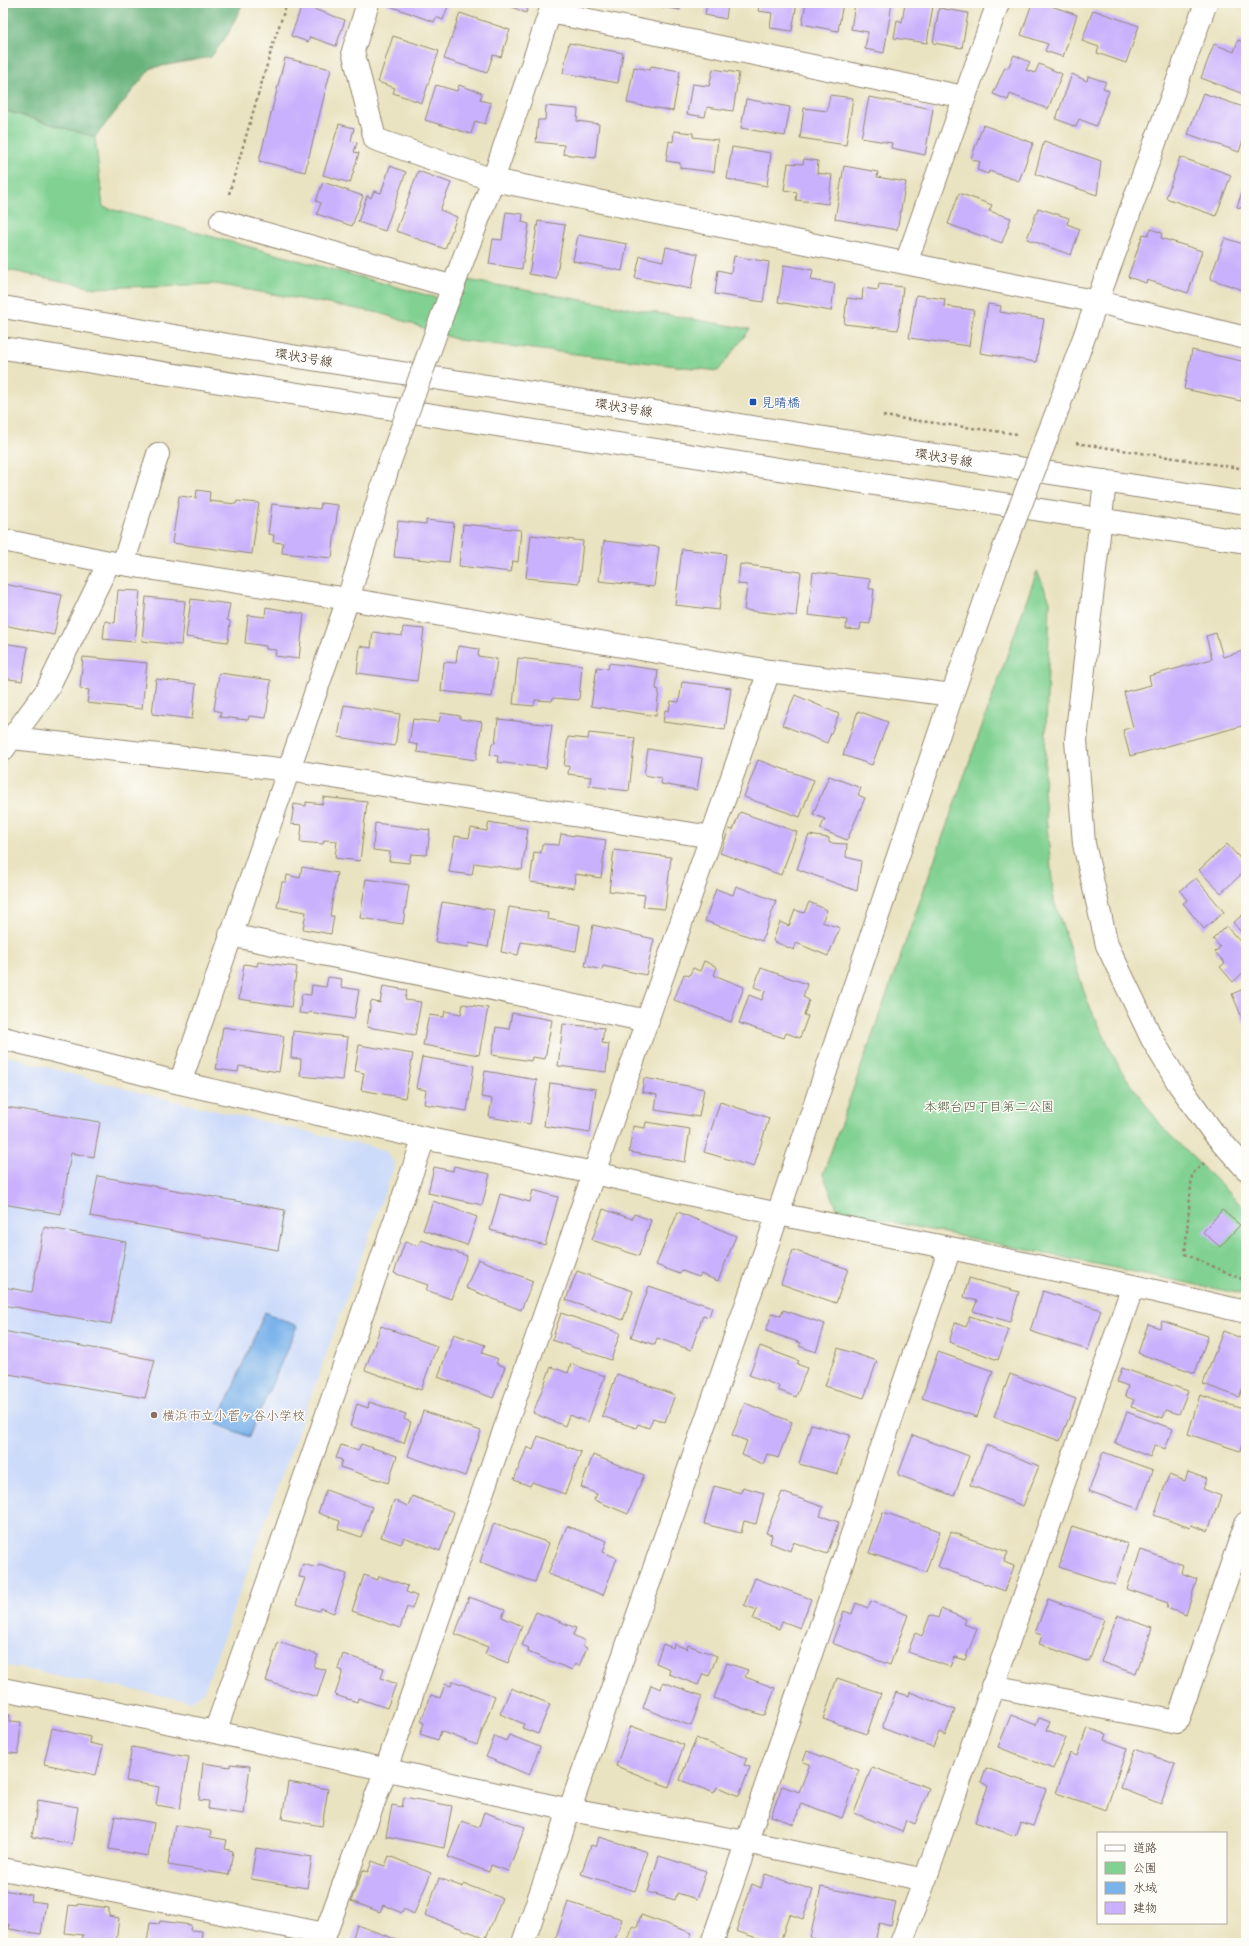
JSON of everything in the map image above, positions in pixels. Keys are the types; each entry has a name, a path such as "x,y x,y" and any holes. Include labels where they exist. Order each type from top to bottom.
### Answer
{"street":[{"path":"368,3 353,51 375,140 493,180 1098,302 1246,338"},
{"path":"906,263 998,3"},
{"path":"523,1943 778,1214 952,696 1000,558 1098,302 1206,3"},
{"path":"180,1083 230,934 348,599 390,464 442,316 493,180 551,7 964,97"},
{"path":"221,221 454,287"},
{"name":"環状3号線","path":"3,307 298,356 1246,503"},
{"path":"3,348 1246,542"},
{"path":"8,744 47,690 116,563 158,454"},
{"path":"1105,482 1076,740 1084,844 1107,945 1152,1039 1180,1086 1212,1131 1246,1169"},
{"path":"3,540 116,563 348,599 769,671 952,696"},
{"path":"3,1869 323,1938 386,1769 769,671"},
{"path":"8,744 288,770 712,837"},
{"path":"230,934 648,1021"},
{"path":"3,1038 180,1083 424,1138 594,1173 778,1214 1133,1286 1246,1312"},
{"path":"215,1732 424,1138"},
{"path":"712,1943 950,1248"},
{"path":"901,1943 925,1880 1133,1286"},
{"path":"992,1686 1177,1722 1246,1523"},
{"path":"3,1689 215,1732 570,1810 746,1842 925,1880"}],"path":[{"path":"221,221 274,41 287,3"},
{"path":"1205,1162 1192,1174 1185,1254 1246,1281"}],"shaded area":[{"name":"横浜市立小菅ヶ谷小学校","path":"3,1055 148,1095 385,1150 395,1164 204,1691 191,1701 3,1665"}],"green space":[{"path":"3,3 243,3 228,34 211,57 151,68 95,137 3,110"},
{"path":"3,110 95,137 103,207 452,302 461,279 750,329 718,371 458,340 380,313 215,284 95,288 3,269"},
{"name":"本郷台四丁目第二公園","path":"1037,571 1050,601 1044,793 1054,901 1088,1003 1120,1069 1163,1128 1246,1210 1246,1295 838,1211 823,1174"}],"water":[{"path":"265,1312 297,1326 249,1437 217,1424"}],"building":[{"path":"387,3 449,3 443,20 436,17 434,22 387,5"},
{"path":"503,3 530,3 526,13"},
{"path":"659,3 681,3 680,10 658,6"},
{"path":"707,3 728,3 726,19 705,15"},
{"path":"731,3 748,3 747,7"},
{"path":"760,3 797,3 792,31 770,28 772,13 758,11"},
{"path":"806,3 843,3 838,31 802,24"},
{"path":"855,3 892,3 884,53 865,49 868,32 851,29"},
{"path":"905,3 933,6 927,43 894,38 897,20 902,22"},
{"path":"1032,3 1043,3 1077,15 1063,57 1045,51 1048,44 1021,35"},
{"path":"1236,3 1246,3 1246,9 1236,5"},
{"path":"302,5 345,20 336,46 310,37 308,42 291,36"},
{"path":"939,8 968,13 962,48 933,43"},
{"path":"1093,10 1139,26 1126,63 1097,53 1099,47 1082,41"},
{"path":"460,13 510,30 501,57 493,55 487,73 444,59"},
{"path":"393,36 439,51 422,103 393,93 395,88 378,82"},
{"path":"1238,40 1246,43 1246,95 1201,78 1214,44 1234,52"},
{"path":"569,43 623,53 618,83 563,73"},
{"path":"1014,55 1030,62 1026,70 1035,73 1039,64 1062,74 1048,109 1010,94 1008,100 993,94 1005,67 1008,68"},
{"path":"285,58 331,69 305,172 259,161"},
{"path":"651,66 680,71 673,111 627,103 634,67 650,70"},
{"path":"713,69 739,73 733,111 707,107 705,117 687,114 692,84 709,86"},
{"path":"1072,74 1087,81 1088,76 1106,82 1103,88 1109,91 1096,126 1079,119 1076,127 1056,119"},
{"path":"436,85 457,91 459,85 482,93 480,100 491,103 485,124 475,121 471,134 425,120"},
{"path":"1203,93 1246,108 1246,131 1239,152 1188,134"},
{"path":"830,95 853,98 846,145 800,138 804,108 827,111"},
{"path":"869,97 933,109 925,155 891,148 892,143 861,138"},
{"path":"746,99 790,107 785,136 741,128"},
{"path":"546,106 578,109 577,121 599,124 595,158 563,154 564,145 536,142 538,120 545,120"},
{"path":"339,124 354,128 351,141 357,143 354,152 359,153 350,183 323,175"},
{"path":"983,125 1033,143 1019,181 989,171 988,174 977,170 980,162 971,159"},
{"path":"674,131 693,133 693,137 718,140 714,172 680,168 680,163 666,161 669,141 673,142"},
{"path":"1044,141 1101,161 1097,195 1035,174"},
{"path":"732,147 771,153 767,186 727,179"},
{"path":"1180,157 1231,175 1216,216 1166,198"},
{"path":"804,159 818,161 817,173 832,175 828,204 796,200 797,192 784,190 788,163 803,164"},
{"path":"390,166 406,172 385,231 358,222 367,196 371,198 374,191 381,193"},
{"path":"844,166 878,172 877,177 906,182 897,230 835,219"},
{"path":"418,171 451,183 440,210 457,217 445,249 396,231"},
{"path":"1246,180 1246,209 1237,207"},
{"path":"323,182 363,196 352,226 317,214 321,203 316,201"},
{"path":"959,193 992,205 989,211 1011,218 1002,243 948,224"},
{"path":"1038,208 1069,218 1067,224 1080,229 1071,255 1027,239"},
{"path":"506,212 523,214 522,222 529,224 522,269 489,264 493,239 502,240"},
{"path":"538,221 565,225 556,279 529,274"},
{"path":"1151,229 1162,233 1161,238 1202,251 1188,293 1147,280 1146,283 1128,277 1143,234 1148,235"},
{"path":"578,235 627,244 622,271 573,261"},
{"path":"1225,238 1246,245 1246,291 1210,279"},
{"path":"666,247 698,254 691,289 635,278 640,256 663,261"},
{"path":"734,256 769,262 763,302 715,294 718,270 731,273"},
{"path":"784,265 813,270 811,280 835,284 831,311 778,302"},
{"path":"879,284 903,287 898,330 844,324 847,298 862,300 863,288 878,290"},
{"path":"916,295 945,299 944,306 974,310 969,346 909,338"},
{"path":"988,304 1001,306 1000,312 1044,319 1036,362 980,353"},
{"path":"1192,350 1246,362 1246,377 1241,401 1184,389"},
{"path":"197,490 210,492 209,501 236,504 237,501 259,503 252,554 172,543 179,496 196,498"},
{"path":"321,503 338,505 332,558 282,553 283,543 273,542 274,535 268,534 272,504 320,509"},
{"path":"426,520 454,523 449,562 394,557 398,521 426,524"},
{"path":"463,524 521,530 518,562 513,561 511,572 459,566"},
{"path":"531,535 583,541 579,583 526,578"},
{"path":"604,541 659,547 654,587 599,581"},
{"path":"682,549 726,554 719,610 675,605"},
{"path":"740,564 801,572 796,616 744,610 747,585 738,584"},
{"path":"813,572 870,579 869,589 874,589 870,624 861,623 860,630 846,629 847,620 808,615"},
{"path":"3,584 62,595 54,635 3,625"},
{"path":"118,590 140,591 135,642 103,639 105,621 115,623"},
{"path":"146,597 185,601 181,645 142,641"},
{"path":"191,599 230,604 227,620 230,621 228,642 186,637"},
{"path":"266,607 304,614 299,659 275,656 276,650 266,649 266,646 245,643 248,615 265,617"},
{"path":"403,627 424,629 417,681 357,673 360,646 371,648 373,632 402,636"},
{"path":"1216,633 1223,657 1246,650 1246,725 1130,756 1123,730 1133,727 1124,692 1151,685 1149,676 1212,659 1206,636"},
{"path":"3,643 28,647 22,681 3,678"},
{"path":"458,646 479,649 478,656 497,659 492,697 441,691 444,662 456,663"},
{"path":"83,657 147,663 142,709 87,703 89,690 80,689"},
{"path":"518,658 582,665 579,700 553,698 552,701 535,700 534,706 513,704"},
{"path":"609,663 658,670 656,689 659,690 656,716 591,706 597,667 608,669"},
{"path":"219,673 271,680 266,718 249,716 248,720 220,717 221,712 214,710"},
{"path":"156,679 196,684 192,719 152,714"},
{"path":"682,682 731,688 725,730 663,722 665,710 669,711 671,701 679,702"},
{"path":"795,695 839,714 827,743 782,725"},
{"path":"344,705 400,714 395,746 338,737"},
{"path":"858,711 888,722 872,765 843,755"},
{"path":"441,713 460,716 460,719 482,722 476,760 417,752 418,745 409,743 413,719 439,722"},
{"path":"498,719 552,725 546,768 497,762 498,756 490,755 492,743 495,743"},
{"path":"589,733 635,738 629,791 589,786 591,777 568,774 569,766 564,766 568,737 588,739"},
{"path":"648,749 702,758 697,790 661,784 662,778 644,775"},
{"path":"758,760 814,780 800,817 744,797"},
{"path":"829,776 861,788 858,795 865,798 847,840 820,829 825,819 813,814"},
{"path":"323,797 367,802 360,861 335,858 337,841 324,840 323,844 300,842 302,825 291,824 294,804 306,806 306,802 323,804"},
{"path":"740,812 797,832 781,875 720,853 729,829 733,830"},
{"path":"489,822 528,829 522,870 474,863 472,875 449,872 455,836 469,838 471,828 487,831"},
{"path":"375,823 430,830 427,855 411,854 409,863 389,861 390,852 373,850"},
{"path":"561,834 606,840 601,878 575,874 574,888 530,882 534,852 541,853 542,844 559,845"},
{"path":"809,835 829,838 829,843 847,844 846,857 861,861 857,891 797,869"},
{"path":"1227,844 1246,865 1246,870 1221,893 1199,870"},
{"path":"614,850 671,857 665,909 643,907 645,895 609,891"},
{"path":"302,867 337,873 330,916 334,916 331,934 303,929 306,912 277,907 282,882 286,882 287,875 300,878"},
{"path":"1196,878 1224,912 1204,929 1183,903 1187,900 1180,891"},
{"path":"366,879 409,885 403,924 360,918"},
{"path":"736,886 776,901 762,941 705,921 716,889 733,895"},
{"path":"442,902 494,910 488,947 469,943 468,947 435,942"},
{"path":"809,902 827,910 822,922 840,928 828,956 796,943 794,950 773,941 780,922 789,926 795,910 804,913"},
{"path":"509,907 548,913 547,919 580,925 576,951 521,942 518,955 501,952"},
{"path":"1246,912 1246,937 1233,923"},
{"path":"593,925 654,939 646,975 603,966 602,970 585,966"},
{"path":"1226,926 1246,948 1246,970 1233,982 1220,967 1225,963 1215,952 1220,947 1213,939"},
{"path":"704,961 717,967 714,975 744,987 731,1022 674,1000 684,974 689,976 693,968 700,971"},
{"path":"258,962 297,967 291,1007 239,999 244,964 257,966"},
{"path":"761,968 807,984 803,997 809,1000 804,1015 808,1016 800,1038 786,1033 784,1038 739,1023 749,995 762,1000 765,991 754,987"},
{"path":"328,977 342,979 341,987 359,990 354,1019 309,1012 308,1014 299,1013 302,994 311,995 312,985 326,987"},
{"path":"383,986 407,990 405,1000 421,1002 415,1035 367,1027 371,1001 380,1003"},
{"path":"1246,988 1246,1027 1232,994"},
{"path":"463,1004 488,1008 479,1055 423,1045 429,1015 444,1017 445,1011 461,1014"},
{"path":"512,1013 552,1020 545,1059 532,1057 531,1061 492,1055 496,1027 509,1029"},
{"path":"563,1024 604,1028 602,1043 609,1044 606,1072 558,1066"},
{"path":"223,1027 284,1036 279,1072 239,1066 238,1072 216,1069"},
{"path":"293,1031 348,1037 343,1080 300,1076 301,1059 291,1058"},
{"path":"359,1045 413,1054 405,1098 361,1090 364,1073 355,1071"},
{"path":"422,1057 474,1066 467,1111 424,1104 426,1090 416,1088"},
{"path":"485,1071 537,1080 530,1124 489,1117 492,1099 481,1097"},
{"path":"644,1078 704,1089 699,1117 655,1110 657,1095 642,1092"},
{"path":"550,1083 596,1089 590,1133 544,1126"},
{"path":"720,1102 769,1118 754,1167 704,1152"},
{"path":"6,1107 100,1122 94,1157 71,1153 61,1214 3,1204 3,1125"},
{"path":"646,1122 690,1129 685,1162 629,1152 633,1126 645,1128"},
{"path":"454,1166 490,1174 482,1205 428,1193 434,1167 453,1171"},
{"path":"98,1176 285,1210 278,1250 90,1216"},
{"path":"533,1190 558,1197 545,1245 490,1230 500,1194 530,1202"},
{"path":"433,1201 477,1217 467,1245 423,1230"},
{"path":"603,1209 632,1219 634,1214 651,1220 639,1256 592,1240"},
{"path":"1222,1210 1240,1225 1220,1247 1203,1232"},
{"path":"678,1212 736,1236 718,1281 701,1274 699,1277 682,1271 680,1274 656,1265"},
{"path":"44,1227 126,1242 111,1324 3,1305 3,1287 32,1292"},
{"path":"421,1240 467,1256 451,1299 426,1290 428,1285 394,1273 405,1242 418,1246"},
{"path":"793,1250 848,1269 836,1303 781,1284"},
{"path":"478,1259 533,1281 521,1310 466,1288"},
{"path":"577,1271 633,1291 623,1320 566,1300"},
{"path":"969,1278 1019,1292 1010,1322 973,1311 977,1301 964,1297"},
{"path":"649,1286 712,1307 709,1317 703,1315 691,1350 657,1338 655,1345 631,1337"},
{"path":"1043,1291 1101,1310 1088,1350 1030,1331"},
{"path":"783,1310 825,1324 816,1352 799,1346 801,1343 766,1331 772,1313 781,1316"},
{"path":"561,1313 620,1333 611,1360 552,1340"},
{"path":"970,1316 1009,1330 998,1360 949,1342 955,1323 966,1327"},
{"path":"1162,1321 1208,1336 1195,1373 1138,1353 1148,1324 1160,1328"},
{"path":"381,1326 437,1346 421,1390 365,1370"},
{"path":"3,1331 155,1360 145,1398 3,1373"},
{"path":"1223,1331 1246,1340 1246,1380 1239,1397 1203,1384"},
{"path":"454,1334 485,1345 482,1353 498,1359 496,1363 505,1367 493,1398 438,1377"},
{"path":"760,1346 799,1361 797,1364 807,1368 796,1397 778,1390 779,1386 749,1375"},
{"path":"838,1348 877,1361 864,1398 825,1386"},
{"path":"938,1352 993,1371 977,1417 922,1398"},
{"path":"571,1364 605,1376 588,1422 569,1415 565,1426 533,1413 551,1367 568,1373"},
{"path":"1122,1368 1188,1391 1179,1414 1166,1410 1163,1418 1131,1407 1134,1400 1125,1396 1128,1386 1117,1382"},
{"path":"617,1374 675,1395 665,1422 653,1418 649,1428 638,1424 636,1428 602,1416"},
{"path":"1010,1374 1076,1399 1060,1441 994,1417"},
{"path":"1200,1395 1246,1410 1246,1432 1240,1451 1188,1434"},
{"path":"369,1402 406,1414 404,1419 411,1422 404,1443 350,1426 357,1404 368,1408"},
{"path":"745,1403 792,1422 778,1458 767,1454 763,1464 742,1455 747,1441 732,1435"},
{"path":"423,1411 481,1431 465,1476 408,1456"},
{"path":"1127,1412 1173,1429 1165,1449 1155,1445 1150,1457 1115,1443"},
{"path":"811,1424 850,1435 838,1474 799,1464"},
{"path":"913,1435 969,1456 954,1496 898,1475"},
{"path":"538,1436 581,1452 565,1494 532,1482 530,1486 514,1480 527,1447 533,1450"},
{"path":"361,1444 397,1456 388,1483 340,1467 342,1460 336,1458 341,1445 358,1451"},
{"path":"986,1445 1039,1466 1023,1506 970,1485"},
{"path":"1103,1452 1153,1470 1139,1509 1089,1491"},
{"path":"593,1455 644,1475 628,1514 594,1500 597,1494 581,1487"},
{"path":"1188,1472 1207,1479 1203,1489 1221,1496 1208,1531 1191,1525 1190,1528 1154,1515 1169,1475 1185,1481"},
{"path":"714,1486 741,1493 743,1487 764,1493 756,1524 744,1521 741,1533 704,1524"},
{"path":"326,1490 372,1507 361,1537 338,1529 340,1521 318,1513"},
{"path":"782,1492 823,1507 820,1516 839,1522 827,1554 793,1542 790,1551 770,1543 772,1535 766,1533"},
{"path":"412,1496 454,1512 440,1551 404,1537 401,1544 381,1537 394,1500 408,1506"},
{"path":"883,1512 940,1531 926,1572 869,1553"},
{"path":"494,1523 549,1543 535,1582 480,1562"},
{"path":"567,1526 607,1541 603,1552 617,1558 603,1595 548,1574"},
{"path":"1072,1526 1128,1544 1115,1585 1059,1567"},
{"path":"951,1532 1008,1552 1004,1562 1014,1566 1005,1591 938,1567"},
{"path":"1141,1550 1183,1565 1181,1573 1197,1579 1186,1615 1167,1608 1168,1603 1127,1589"},
{"path":"303,1564 317,1568 319,1565 347,1574 334,1613 320,1608 319,1611 296,1604 305,1578 299,1577"},
{"path":"364,1575 378,1580 379,1576 408,1586 406,1592 417,1596 412,1609 407,1607 400,1628 352,1611"},
{"path":"755,1578 811,1599 800,1628 782,1621 779,1629 753,1619 757,1610 744,1605"},
{"path":"469,1597 505,1610 502,1617 522,1626 508,1663 485,1654 488,1647 455,1634"},
{"path":"1048,1599 1104,1619 1089,1662 1039,1644 1042,1635 1035,1633"},
{"path":"871,1601 908,1615 890,1665 832,1643 844,1611 852,1614 856,1603 868,1608"},
{"path":"941,1609 966,1619 964,1624 977,1629 965,1660 954,1657 950,1667 908,1652 915,1633 922,1636 930,1615 938,1618"},
{"path":"536,1612 576,1628 573,1635 585,1641 583,1646 587,1648 579,1666 575,1664 572,1670 528,1652 529,1648 522,1645"},
{"path":"1117,1615 1152,1628 1136,1674 1101,1662"},
{"path":"278,1642 318,1655 314,1667 326,1670 317,1697 266,1681"},
{"path":"663,1644 673,1648 674,1644 687,1649 688,1645 717,1656 709,1676 703,1674 698,1685 669,1674 670,1669 656,1663"},
{"path":"343,1654 384,1668 381,1678 396,1684 387,1708 358,1698 357,1702 335,1695 343,1671 338,1669"},
{"path":"727,1663 748,1670 745,1677 775,1688 765,1716 714,1698"},
{"path":"837,1678 881,1693 867,1734 823,1719"},
{"path":"453,1681 495,1696 477,1745 441,1731 438,1740 420,1734 424,1723 421,1721 431,1695 440,1698 445,1684 451,1686"},
{"path":"663,1682 702,1696 691,1726 643,1708 651,1685 661,1689"},
{"path":"511,1688 550,1704 538,1734 522,1728 524,1724 500,1714"},
{"path":"896,1692 909,1696 910,1692 955,1710 945,1735 939,1732 933,1747 882,1728"},
{"path":"3,1713 10,1714 9,1721 21,1722 18,1754 3,1752"},
{"path":"1011,1715 1036,1725 1039,1718 1050,1722 1047,1730 1066,1738 1053,1769 998,1747"},
{"path":"631,1726 684,1745 669,1787 616,1766"},
{"path":"52,1728 90,1737 89,1743 103,1746 96,1775 44,1764"},
{"path":"1087,1728 1107,1734 1105,1740 1127,1748 1106,1810 1056,1793 1070,1753 1077,1756"},
{"path":"509,1735 540,1747 529,1775 486,1757 495,1736 506,1741"},
{"path":"696,1738 747,1758 744,1765 750,1767 739,1796 717,1787 714,1793 680,1780"},
{"path":"132,1747 189,1757 180,1809 156,1805 159,1787 126,1781"},
{"path":"1134,1749 1175,1764 1161,1804 1120,1788"},
{"path":"807,1751 859,1770 842,1818 801,1803 794,1824 771,1816 782,1786 799,1792 810,1764 803,1762"},
{"path":"203,1763 230,1767 230,1764 250,1766 244,1814 208,1809 209,1801 199,1800"},
{"path":"872,1767 929,1788 915,1824 906,1820 902,1832 854,1813"},
{"path":"986,1768 1046,1789 1033,1826 1020,1822 1015,1836 975,1822 988,1786 981,1782"},
{"path":"288,1782 328,1789 322,1826 282,1819"},
{"path":"404,1797 452,1806 444,1848 386,1836 392,1805 402,1807"},
{"path":"38,1800 78,1807 72,1844 32,1837"},
{"path":"484,1812 525,1827 508,1871 491,1865 489,1872 448,1857 462,1821 479,1827"},
{"path":"115,1816 154,1823 148,1856 109,1849"},
{"path":"175,1825 211,1831 210,1837 227,1840 225,1849 233,1851 229,1875 168,1865"},
{"path":"599,1837 648,1852 635,1891 581,1874 591,1845 596,1847"},
{"path":"256,1848 312,1857 307,1888 251,1879"},
{"path":"389,1856 431,1873 414,1914 404,1909 402,1913 383,1905 380,1912 351,1901 363,1870 368,1872 372,1861 385,1866"},
{"path":"659,1856 706,1871 697,1899 677,1893 675,1900 648,1892"},
{"path":"765,1874 813,1890 803,1919 789,1914 780,1943 772,1943 736,1931 752,1884 761,1888"},
{"path":"439,1878 463,1887 464,1884 502,1898 486,1938 425,1915"},
{"path":"821,1887 896,1902 891,1926 879,1923 875,1943 833,1943 810,1938"},
{"path":"3,1890 32,1895 31,1901 46,1903 41,1934 9,1929 10,1925 3,1924"},
{"path":"568,1902 622,1919 614,1943 564,1943 555,1940"},
{"path":"78,1904 109,1908 109,1916 119,1918 116,1943 82,1943 83,1935 65,1933 69,1905 78,1906"},
{"path":"641,1915 692,1933 688,1943 627,1943 633,1926 637,1928"},
{"path":"160,1921 191,1925 190,1930 202,1931 201,1943 147,1943 150,1923 159,1924"},
{"path":"357,1925 406,1943 351,1943"}],"place":[{"name":"見晴橋","path":"753,402"},
{"name":"横浜市立小菅ヶ谷小学校","path":"154,1415"}]}
